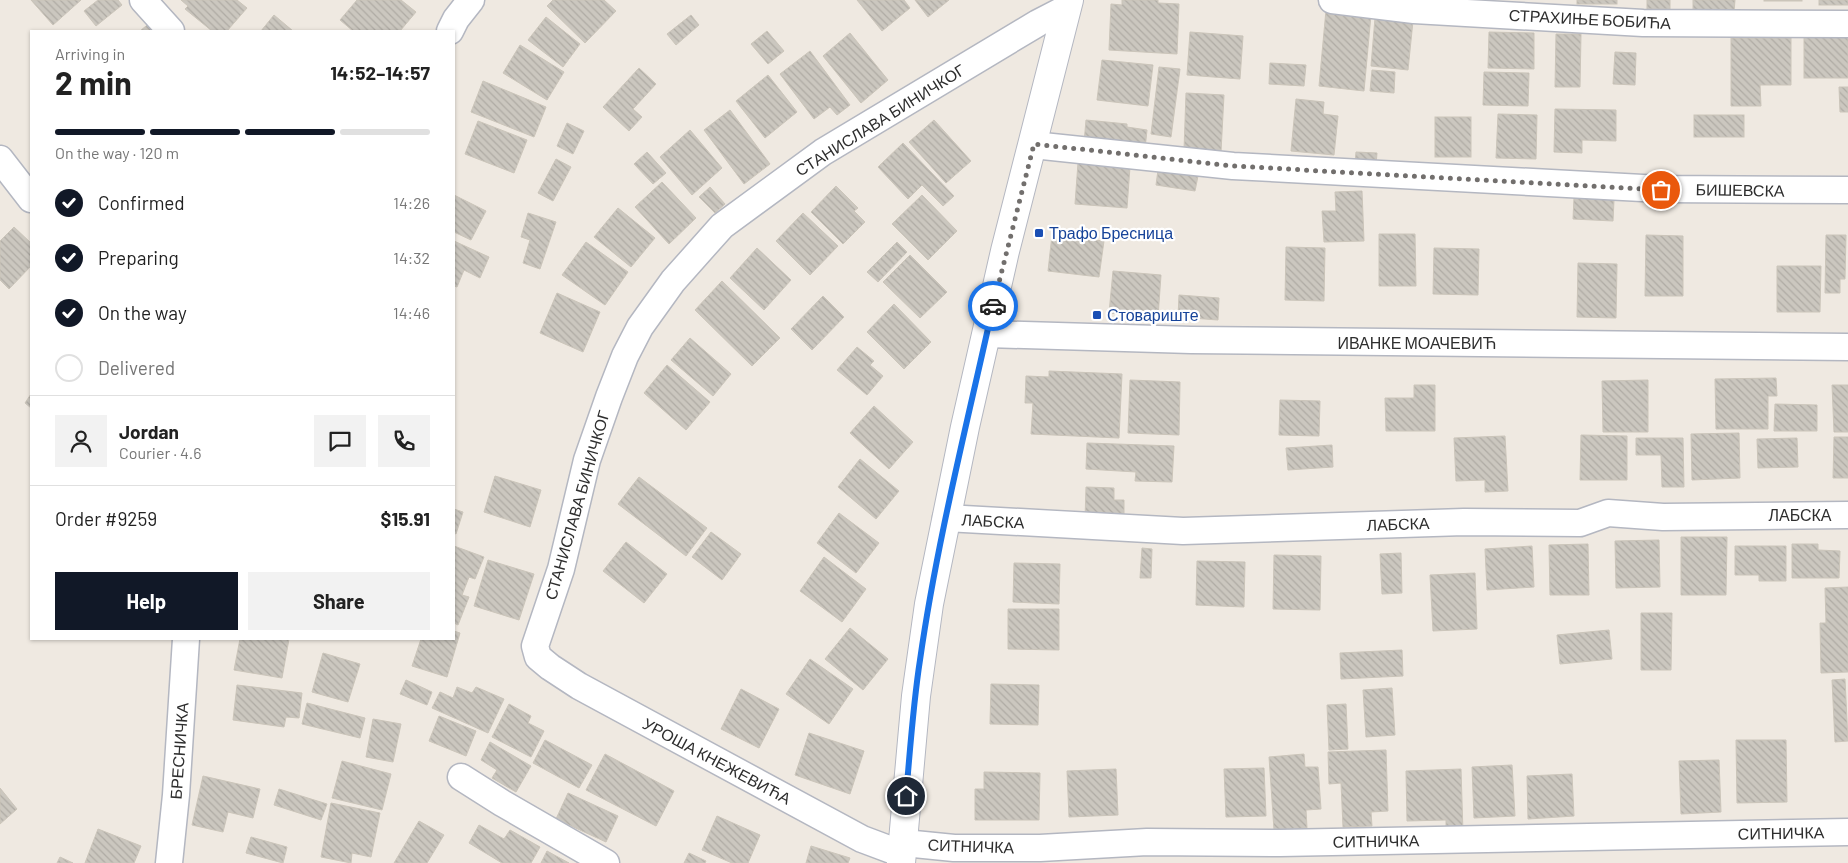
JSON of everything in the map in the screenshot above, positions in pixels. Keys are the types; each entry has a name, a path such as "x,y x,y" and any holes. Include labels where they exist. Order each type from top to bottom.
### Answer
{"street":[{"path":"143,0 170,30"},
{"path":"450,30 456,19 471,0"},
{"name":"СТРАХИЊЕ БОБИЋА","path":"1332,0 1414,10 1643,23 1848,24"},
{"path":"902,853 910,751 920,661 946,518 1006,251 1068,4"},
{"name":"СТАНИСЛАВА БИНИЧКОГ","path":"538,657 535,646 561,570 578,496 596,432 625,356 636,334 653,307 673,281 722,226 823,152 1068,4"},
{"name":"БИШЕВСКА","path":"1034,144 1233,166 1661,190 1848,190"},
{"path":"0,159 30,198"},
{"name":"ИВАНКЕ МОАЧЕВИЋ","path":"987,334 1211,341 1848,347"},
{"name":"ЛАБСКА","path":"946,518 1182,531 1464,522 1580,523 1608,513 1663,517 1848,515"},
{"name":"БРЕСНИЧКА","path":"169,863 176,795 186,640"},
{"name":"УРОША КНЕЖЕВИЋА","path":"538,657 579,686 766,788 862,839 902,853"},
{"path":"461,776 502,803 606,863"},
{"name":"СИТНИЧКА","path":"902,853 954,848 1040,848 1147,842 1319,842 1848,832"}],"building":[{"path":"31,0 81,0 53,25"},
{"path":"98,0 118,0 122,5 96,26 84,11"},
{"path":"181,0 237,0 247,8 228,30 211,30 185,9 188,6"},
{"path":"357,0 401,0 416,12 401,30 352,30 340,20"},
{"path":"553,0 604,0 616,11 585,43 547,6"},
{"path":"857,0 904,0 910,8 882,31"},
{"path":"915,0 949,0 928,17"},
{"path":"1122,0 1158,0 1158,3 1179,4 1177,54 1109,50 1111,4 1122,5"},
{"path":"1577,0 1617,0 1617,4 1577,4"},
{"path":"1647,0 1670,0 1670,9 1647,9"},
{"path":"1693,0 1735,0 1734,12 1693,12"},
{"path":"1802,0 1802,1 1764,1"},
{"path":"1819,0 1848,0 1848,5 1819,5"},
{"path":"1326,10 1371,15 1364,91 1319,86"},
{"path":"274,15 292,30 262,30"},
{"path":"691,15 699,25 676,45 667,34"},
{"path":"546,17 580,44 563,67 528,40"},
{"path":"1375,18 1413,21 1408,70 1371,66"},
{"path":"152,21 160,30 141,30"},
{"path":"767,31 784,51 768,64 751,44"},
{"path":"1190,32 1243,36 1240,79 1187,75"},
{"path":"1489,32 1534,33 1534,69 1488,68"},
{"path":"1804,32 1848,32 1848,78 1804,78"},
{"path":"850,33 888,80 861,103 823,56"},
{"path":"1556,34 1581,34 1580,87 1555,87"},
{"path":"1731,38 1791,38 1791,85 1760,85 1761,106 1731,106"},
{"path":"520,45 564,72 547,100 503,73"},
{"path":"810,51 850,105 837,115 830,107 814,119 780,74"},
{"path":"1615,52 1636,53 1635,85 1613,84"},
{"path":"1102,60 1153,65 1148,106 1097,100"},
{"path":"1270,63 1306,65 1304,86 1269,84"},
{"path":"1159,67 1180,69 1171,137 1151,134"},
{"path":"639,68 656,84 633,109 642,117 629,131 603,107"},
{"path":"1372,70 1395,72 1394,93 1370,91"},
{"path":"1484,72 1529,73 1528,106 1483,105"},
{"path":"768,75 797,112 765,138 736,101"},
{"path":"483,81 546,107 534,137 471,112"},
{"path":"1839,87 1848,87 1848,112 1840,112"},
{"path":"1186,93 1224,95 1221,152 1184,150"},
{"path":"1296,99 1324,102 1323,114 1338,116 1334,155 1291,151"},
{"path":"1555,109 1616,110 1616,141 1582,140 1582,153 1554,152"},
{"path":"730,110 770,164 744,184 704,130"},
{"path":"1498,114 1537,115 1536,159 1496,158"},
{"path":"1694,115 1744,115 1744,137 1694,137"},
{"path":"1435,117 1471,117 1471,157 1435,157"},
{"path":"934,120 971,161 946,183 909,142"},
{"path":"1086,120 1127,124 1127,127 1147,130 1145,149 1084,143"},
{"path":"478,121 527,140 514,173 465,154"},
{"path":"567,123 584,131 573,154 557,146"},
{"path":"690,130 722,168 692,195 660,157"},
{"path":"903,143 954,196 943,206 922,185 908,199 878,167"},
{"path":"647,152 666,173 653,184 634,164"},
{"path":"1356,152 1377,153 1376,165 1355,163"},
{"path":"556,159 571,167 553,201 538,193"},
{"path":"1078,163 1130,167 1127,208 1075,204"},
{"path":"1158,170 1198,176 1195,191 1156,185"},
{"path":"662,182 696,218 669,244 635,207"},
{"path":"836,186 858,208 854,211 865,222 843,244 811,212"},
{"path":"710,187 725,204 715,213 699,197"},
{"path":"1362,191 1364,241 1324,242 1322,211 1336,211 1335,192"},
{"path":"922,195 957,231 928,260 892,224"},
{"path":"455,196 486,211 471,240 455,232"},
{"path":"1574,198 1614,200 1613,221 1573,219"},
{"path":"618,208 655,238 631,267 594,237"},
{"path":"528,213 556,222 540,269 523,263 530,240 521,237"},
{"path":"803,213 838,246 810,275 776,241"},
{"path":"14,227 30,242 30,267 9,289 0,280 0,241"},
{"path":"1379,234 1415,234 1416,286 1379,286"},
{"path":"1052,235 1104,241 1099,277 1048,271"},
{"path":"1646,235 1683,236 1683,296 1645,296"},
{"path":"1826,235 1846,235 1845,279 1840,279 1840,293 1825,293"},
{"path":"455,241 489,257 480,278 464,270 457,287 455,286"},
{"path":"586,242 628,272 605,305 562,275"},
{"path":"897,242 907,252 878,282 867,272"},
{"path":"1286,247 1325,248 1324,301 1285,300"},
{"path":"757,248 791,280 764,310 730,278"},
{"path":"1434,248 1479,249 1478,295 1433,294"},
{"path":"910,255 947,292 920,318 883,282"},
{"path":"1578,263 1617,264 1616,318 1577,317"},
{"path":"1777,266 1821,266 1820,312 1777,312"},
{"path":"1113,271 1161,275 1158,317 1109,313"},
{"path":"722,281 780,338 752,366 695,310"},
{"path":"557,293 600,312 583,352 540,333"},
{"path":"1179,295 1219,298 1218,320 1178,317"},
{"path":"823,296 844,317 812,350 791,329"},
{"path":"894,304 931,342 904,369 867,332"},
{"path":"690,338 731,374 713,396 671,360"},
{"path":"857,347 874,361 870,365 883,376 867,395 837,370"},
{"path":"667,365 710,402 686,430 644,393"},
{"path":"1049,371 1122,374 1119,438 1031,434 1033,403 1025,403 1026,376 1049,377"},
{"path":"1776,378 1777,396 1768,396 1768,429 1716,429 1715,379"},
{"path":"1130,380 1180,382 1179,435 1128,433"},
{"path":"1648,380 1648,432 1603,432 1602,381"},
{"path":"1414,385 1435,385 1435,431 1386,431 1385,398 1414,398"},
{"path":"1832,385 1848,385 1848,432 1834,432"},
{"path":"30,396 30,407 25,403"},
{"path":"1280,400 1320,401 1319,436 1279,435"},
{"path":"1775,404 1817,405 1817,431 1774,431"},
{"path":"874,406 913,442 889,469 850,433"},
{"path":"1739,433 1740,478 1692,480 1691,434"},
{"path":"1581,435 1627,436 1627,480 1580,480"},
{"path":"1505,436 1508,491 1485,492 1485,480 1456,481 1454,438"},
{"path":"1834,437 1848,437 1848,478 1833,478"},
{"path":"1636,438 1683,438 1684,487 1662,487 1661,455 1636,455"},
{"path":"1797,438 1798,467 1758,468 1757,439"},
{"path":"1087,443 1174,446 1172,482 1135,481 1136,472 1086,469"},
{"path":"1332,445 1333,467 1288,470 1286,448"},
{"path":"860,459 899,491 876,519 838,487"},
{"path":"495,476 541,490 530,527 484,512"},
{"path":"639,477 707,528 686,556 618,504"},
{"path":"1086,487 1114,488 1114,500 1124,500 1124,521 1085,519"},
{"path":"455,509 463,512 455,534"},
{"path":"839,513 879,543 856,573 817,543"},
{"path":"711,532 741,554 722,580 692,557"},
{"path":"1681,537 1727,537 1726,595 1681,595"},
{"path":"1659,540 1660,587 1616,588 1615,541"},
{"path":"626,542 667,574 644,603 603,571"},
{"path":"1588,544 1589,595 1550,595 1549,545"},
{"path":"1792,544 1818,544 1818,550 1840,551 1839,578 1792,578"},
{"path":"455,546 484,557 475,579 469,577 462,595 469,597 458,625 455,624"},
{"path":"1532,546 1534,587 1487,590 1485,549"},
{"path":"1735,546 1786,546 1786,581 1759,581 1759,575 1735,575"},
{"path":"1142,548 1152,549 1151,578 1140,578"},
{"path":"1401,553 1402,593 1382,594 1380,554"},
{"path":"1274,555 1321,556 1320,610 1273,609"},
{"path":"824,557 866,589 842,622 800,591"},
{"path":"488,560 534,574 519,620 474,606"},
{"path":"1197,561 1245,562 1244,607 1196,605"},
{"path":"1014,563 1060,564 1059,604 1013,602"},
{"path":"1475,573 1477,629 1433,631 1430,575"},
{"path":"1848,587 1848,672 1821,673 1820,623 1826,623 1825,588"},
{"path":"1008,609 1059,609 1059,650 1008,649"},
{"path":"1641,613 1672,613 1671,670 1641,670"},
{"path":"850,628 888,659 863,690 825,659"},
{"path":"1609,630 1612,659 1560,664 1557,635"},
{"path":"455,631 460,633 447,677 412,666 421,640 455,640"},
{"path":"240,640 289,640 282,678 234,670"},
{"path":"1402,650 1403,676 1341,679 1340,653"},
{"path":"323,653 360,664 348,702 312,692"},
{"path":"810,659 853,689 829,724 786,694"},
{"path":"1845,679 1848,741 1835,742 1832,680"},
{"path":"406,680 432,692 427,705 400,694"},
{"path":"991,684 1039,685 1038,725 990,724"},
{"path":"237,685 302,693 299,718 286,717 284,727 233,720"},
{"path":"457,687 472,693 476,687 504,699 488,733 432,708 440,692 453,698"},
{"path":"1392,688 1395,735 1366,737 1363,690"},
{"path":"741,689 779,709 759,748 721,729"},
{"path":"307,703 365,718 360,738 302,724"},
{"path":"509,704 531,716 528,723 544,731 531,757 492,737"},
{"path":"1346,704 1348,749 1329,750 1327,705"},
{"path":"439,716 476,731 466,756 429,741"},
{"path":"373,719 401,724 393,762 366,757"},
{"path":"809,733 864,751 850,794 795,775"},
{"path":"545,740 592,765 579,788 533,763"},
{"path":"1736,740 1786,740 1787,802 1737,803"},
{"path":"490,742 531,766 516,792 492,778 497,770 481,760"},
{"path":"1386,750 1388,811 1371,812 1372,826 1343,827 1341,783 1329,784 1328,752"},
{"path":"605,754 674,791 656,826 586,790"},
{"path":"1304,754 1305,767 1318,767 1321,809 1306,810 1307,828 1274,830 1269,757"},
{"path":"1719,760 1721,812 1681,814 1679,761"},
{"path":"342,761 391,774 382,810 332,798"},
{"path":"1512,765 1515,816 1474,818 1472,767"},
{"path":"1264,768 1266,816 1226,817 1224,769"},
{"path":"1116,769 1118,815 1069,817 1067,771"},
{"path":"1461,769 1463,833 1446,833 1446,820 1407,821 1406,771"},
{"path":"984,772 1040,773 1039,820 975,820 975,789 984,789"},
{"path":"1572,774 1574,816 1528,819 1527,776"},
{"path":"203,776 260,789 253,818 228,812 223,832 192,825"},
{"path":"0,788 17,809 0,824"},
{"path":"279,789 327,804 321,820 274,805"},
{"path":"568,793 618,816 606,842 556,819"},
{"path":"331,803 380,813 371,857 352,853 351,863 321,857"},
{"path":"717,816 760,835 748,863 732,863 702,850"},
{"path":"419,821 444,835 427,863 394,863"},
{"path":"479,825 504,839 510,830 540,847 531,863 502,863 469,843"},
{"path":"98,829 141,846 134,863 85,863"},
{"path":"251,837 287,847 283,863 246,853"},
{"path":"811,846 850,858 848,863 806,863"},
{"path":"547,851 569,863 541,863"},
{"path":"689,853 706,861 705,863 684,863"},
{"path":"60,857 73,863 57,863"}],"way so far":[{"path":"993,306 1034,144 1233,166 1661,190"}],"place":[{"name":"Трафо Бресница","path":"1039,233"},
{"name":"Стовариште","path":"1097,315"}],"route":[{"path":"906,796 920,661 929,604 965,427 993,306"}]}
